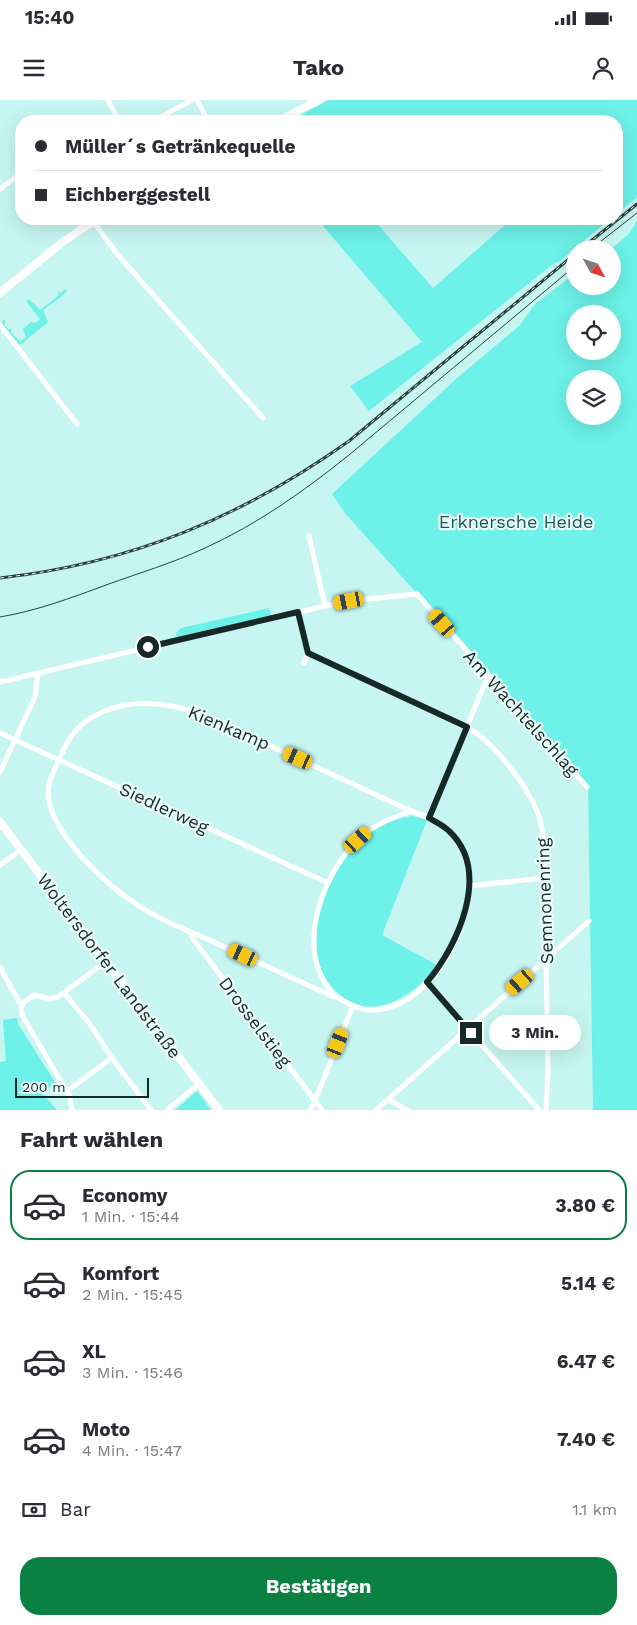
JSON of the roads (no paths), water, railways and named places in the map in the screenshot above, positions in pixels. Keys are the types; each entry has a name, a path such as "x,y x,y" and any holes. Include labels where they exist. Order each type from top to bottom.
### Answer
{"main road":[{"path":"290,115 319,100"},
{"path":"0,294 86,225"},
{"name":"Woltersdorfer Landstraße","path":"0,822 218,1110"}],"street":[{"path":"108,100 116,115"},
{"path":"164,115 192,100"},
{"path":"197,100 205,115"},
{"path":"0,189 15,177"},
{"path":"94,225 117,254 263,418"},
{"path":"0,325 77,424"},
{"path":"0,682 325,606 309,536"},
{"name":"Am Wachtelschlag","path":"325,606 349,601 417,594 587,787"},
{"path":"298,612 308,653 304,663"},
{"name":"Semnonenring","path":"308,653 467,727 485,739 528,793 534,804 544,844 548,1075 546,1110"},
{"path":"0,772 35,697 38,673"},
{"path":"429,818 488,676"},
{"name":"Kienkamp","path":"334,997 190,932 147,911 120,893 71,844 58,823 49,796 49,783 71,736 78,727 107,710 132,703 168,705 204,715 411,812"},
{"name":"Siedlerweg","path":"0,733 328,883"},
{"path":"411,812 429,818 448,830 460,845 466,864 468,886 466,910 458,935 448,954 427,982 416,993 396,1004 374,1010 361,1009 334,997 317,967 314,947 317,918 328,883 336,867 350,848 366,832 381,823 411,812"},
{"path":"0,865 21,850"},
{"path":"468,886 545,878"},
{"path":"376,1110 589,921"},
{"name":"Drosselstieg","path":"190,932 193,939 322,1110"},
{"path":"22,1004 35,995 54,999 105,962"},
{"path":"0,967 19,1002 22,1004 22,1015 67,1091 72,1110"},
{"path":"427,982 539,1110"},
{"path":"64,993 90,1024 112,1058 151,1110"},
{"path":"310,1110 353,1006"},
{"path":"67,1091 112,1058"},
{"path":"167,1110 199,1084"},
{"path":"389,1100 407,1110"}],"tram line":[{"path":"623,224 637,213"},
{"path":"602,240 622,225"},
{"path":"0,617 53,604 168,563 225,539 262,518 298,494 349,455 566,274"}],"railway":[{"path":"623,215 637,204"},
{"path":"592,240 611,225"},
{"path":"0,578 49,571 95,561 140,548 226,514 268,492 309,468 349,441 566,261"}],"park label":[{"name":"Erknersche Heide","path":"516,522"}]}
